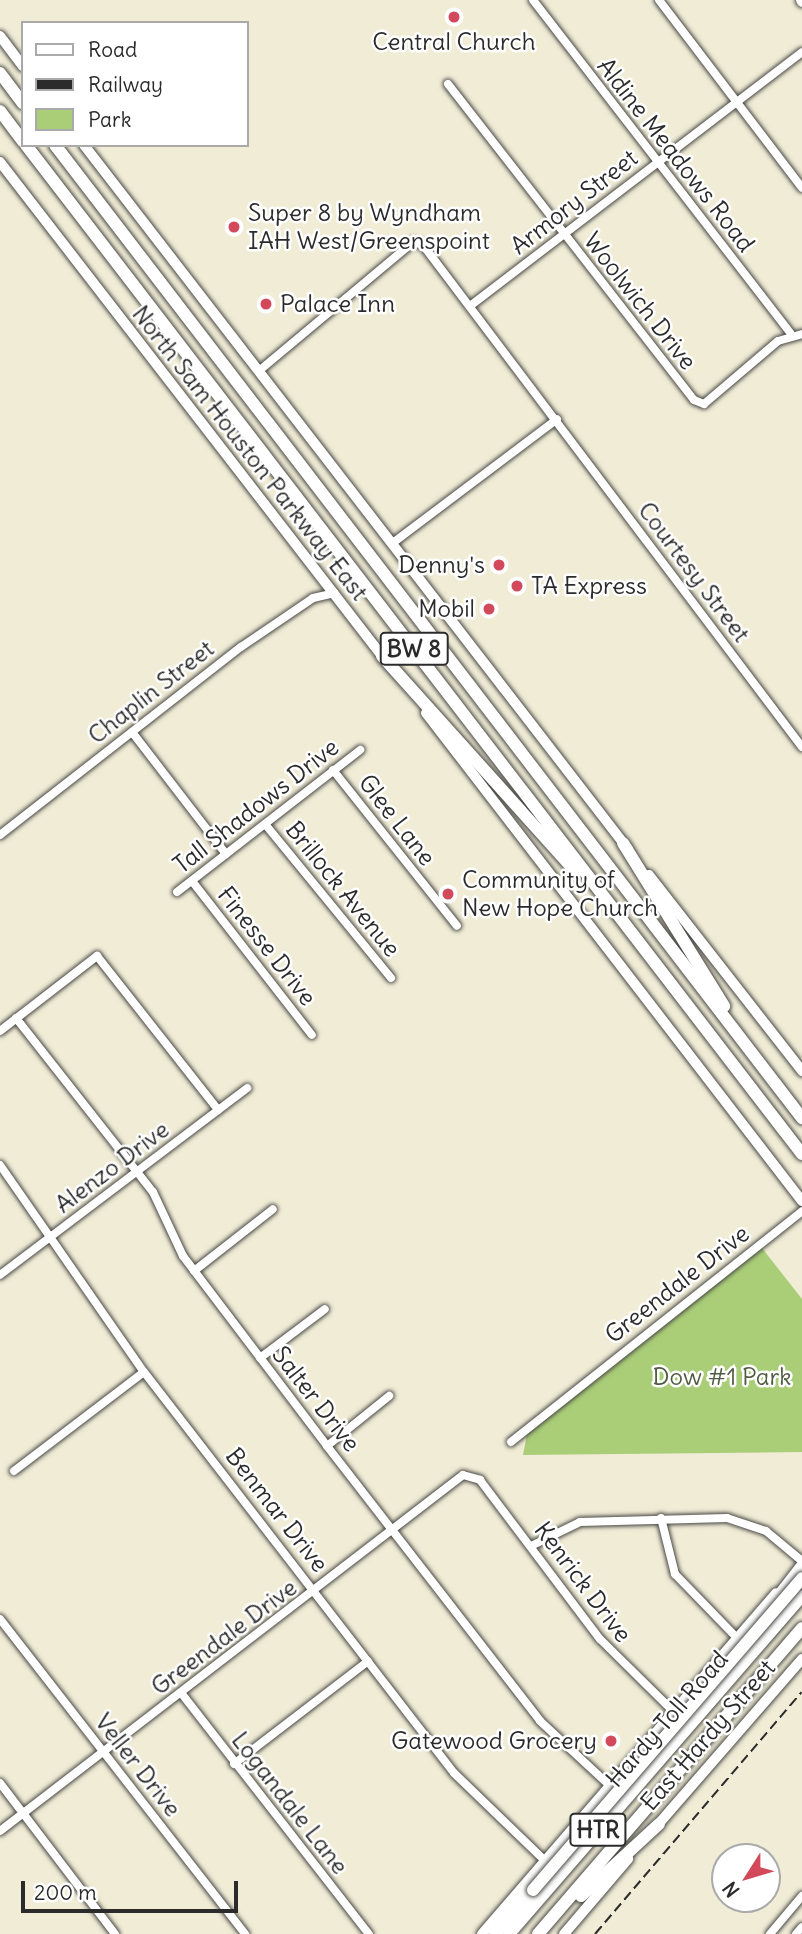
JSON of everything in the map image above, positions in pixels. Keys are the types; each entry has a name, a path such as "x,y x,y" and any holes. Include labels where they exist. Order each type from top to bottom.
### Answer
{"highway":[{"path":"0,73 21,100"},
{"path":"0,111 21,138"},
{"name":"North Sam Houston Parkway East","path":"28,147 802,1154"},
{"name":"North Sam Houston Parkway East","path":"57,147 802,1118"},
{"path":"382,656 550,841 724,1052"},
{"path":"623,843 743,1040"},
{"path":"687,1727 802,1564"},
{"path":"495,1934 802,1578"},
{"name":"Hardy Toll Road","path":"509,1934 802,1597"},
{"name":"Hardy Toll Road","path":"538,1934 802,1628"},
{"path":"538,1934 659,1824"}],"main road":[{"path":"0,36 21,63"},
{"path":"86,147 802,1071"},
{"name":"North Sam Houston Parkway East","path":"0,162 802,1200"},
{"path":"482,1934 609,1785 670,1708 802,1564"},
{"name":"East Hardy Street","path":"564,1934 802,1659"}],"street":[{"name":"Aldine Meadows Road","path":"533,0 790,333"},
{"path":"659,0 802,188"},
{"name":"Armory Street","path":"470,306 802,52"},
{"name":"Woolwich Drive","path":"448,84 680,385 704,404 790,333"},
{"name":"Courtesy Street","path":"260,370 404,256 414,242 424,245 802,747"},
{"path":"790,333 802,334"},
{"path":"394,542 556,419"},
{"name":"Chaplin Street","path":"0,835 251,640 313,598 334,593"},
{"path":"132,732 226,854"},
{"name":"Tall Shadows Drive","path":"177,892 360,750"},
{"name":"Glee Lane","path":"333,770 457,926"},
{"name":"Brillock Avenue","path":"265,824 391,978"},
{"name":"Finesse Drive","path":"192,881 312,1035"},
{"path":"0,1031 97,956 218,1110"},
{"name":"Salter Drive","path":"16,1018 138,1174 194,1271 327,1446 547,1728 609,1785"},
{"name":"Alenzo Drive","path":"0,1275 138,1174 247,1088"},
{"name":"Benmar Drive","path":"0,1165 145,1372 317,1591 469,1792 545,1861"},
{"path":"194,1271 273,1209"},
{"name":"Greendale Drive","path":"511,1442 802,1211"},
{"path":"260,1358 325,1309"},
{"path":"14,1471 145,1372"},
{"path":"327,1446 389,1396"},
{"name":"Greendale Drive","path":"0,1831 471,1474"},
{"name":"Kenrick Drive","path":"471,1474 531,1546 622,1665 670,1708"},
{"path":"661,1518 675,1574 735,1636"},
{"path":"531,1546 580,1522 661,1518 742,1520 802,1564"},
{"name":"Veller Drive","path":"0,1619 245,1934"},
{"path":"234,1764 368,1661"},
{"name":"Logandale Lane","path":"182,1695 369,1934"},
{"path":"0,1783 115,1934"},
{"path":"770,1934 802,1896"},
{"path":"796,1934 802,1927"}],"green space":[{"name":"Dow #1 Park","path":"762,1248 802,1299 802,1452 523,1455 528,1429"}],"railway":[{"path":"595,1934 802,1692"}],"place":[{"name":"Central Church","path":"454,17"},
{"name":"Super 8 by Wyndham IAH West/Greenspoint","path":"234,227"},
{"name":"Palace Inn","path":"266,304"},
{"name":"Denny's","path":"499,565"},
{"name":"TA Express","path":"517,586"},
{"name":"Mobil","path":"489,609"},
{"name":"Community of New Hope Church","path":"448,894"},
{"name":"Gatewood Grocery","path":"611,1741"}]}
